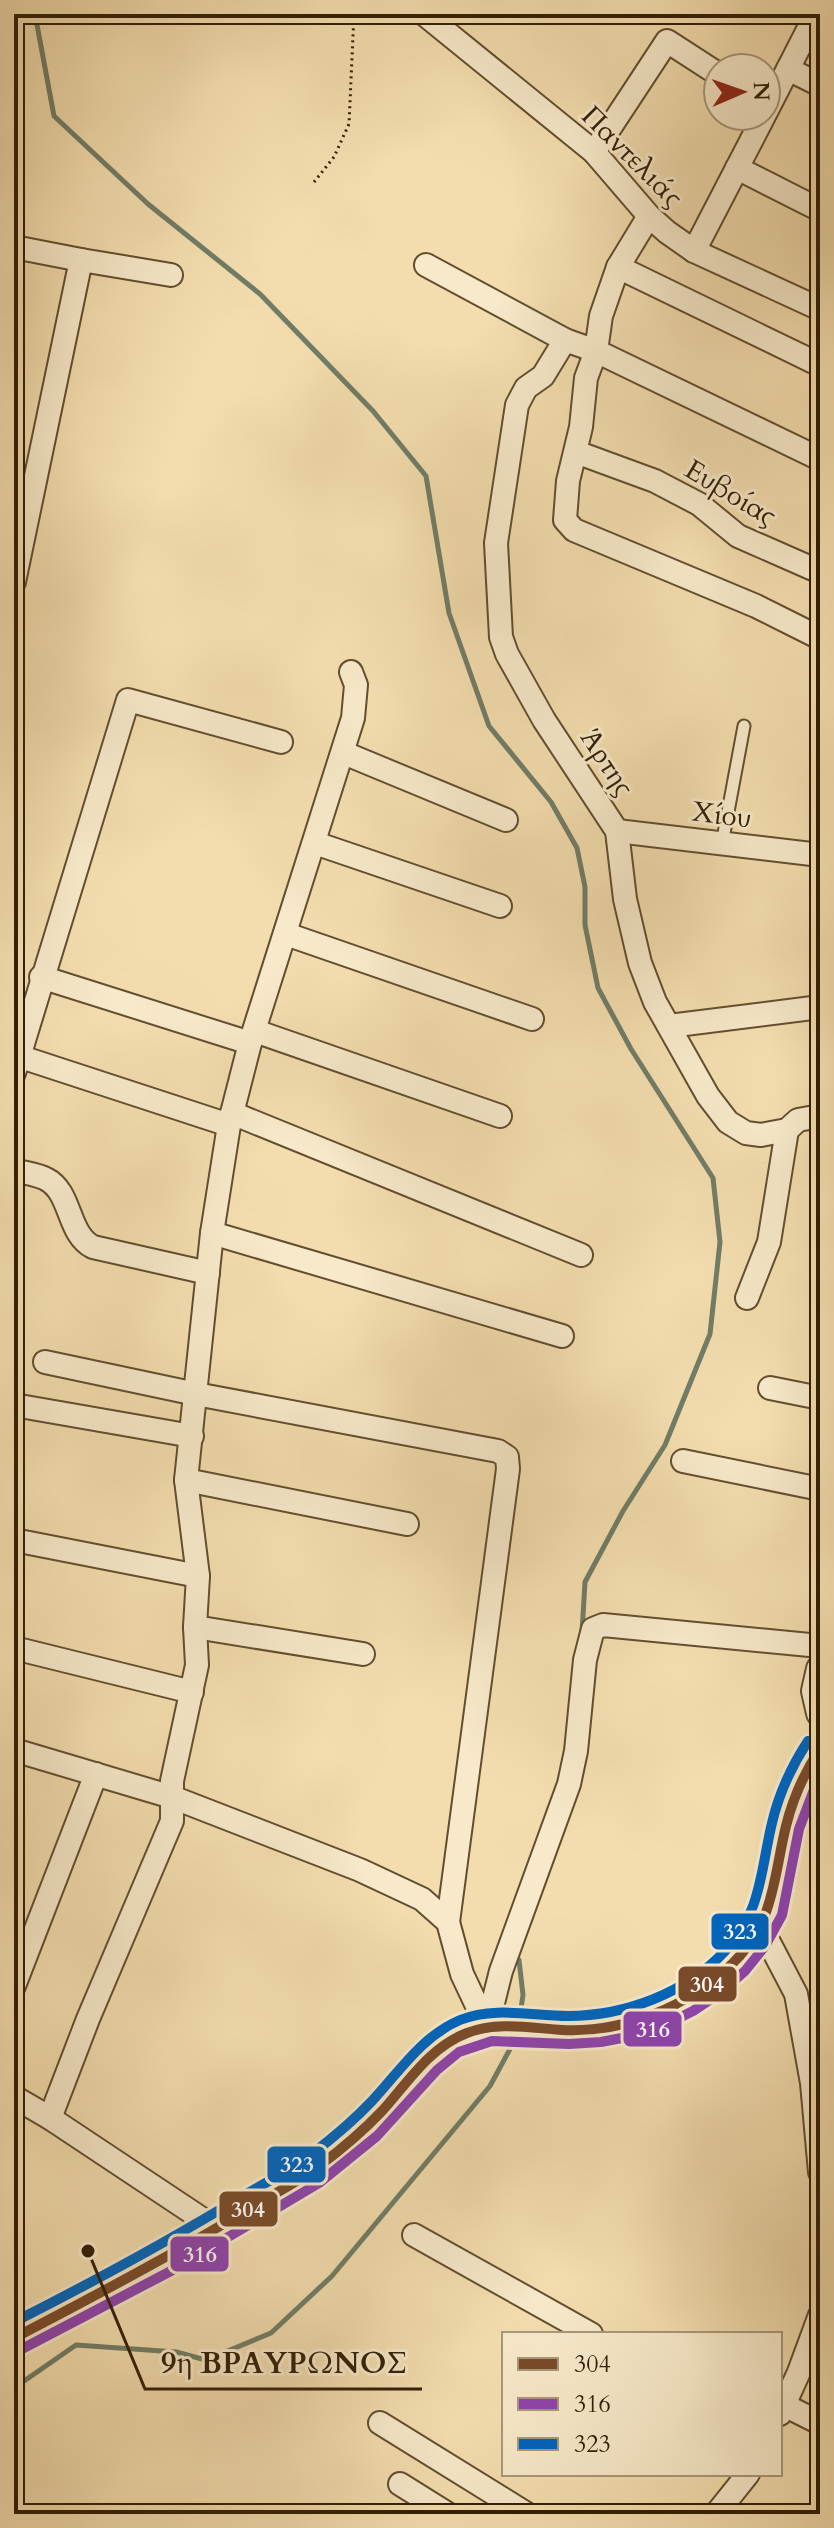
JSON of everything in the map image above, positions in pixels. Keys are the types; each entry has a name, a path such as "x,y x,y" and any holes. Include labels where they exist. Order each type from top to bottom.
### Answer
{"main road":[{"path":"14,2338 217,2229 315,2169 375,2118 434,2053 449,2041 496,2027 571,2030 609,2027 653,2014 690,1996 725,1973 745,1952 769,1910 793,1802 810,1761 820,1749"}],"street":[{"name":"Παντελιάς","path":"424,14 594,152 649,216 694,251 820,309"},
{"path":"782,80 807,21"},
{"path":"594,152 667,41 702,64"},
{"path":"788,69 820,85"},
{"path":"694,251 755,132"},
{"path":"737,168 820,210"},
{"path":"649,216 618,267 601,316 596,351 586,378 565,520 574,530 756,606 820,638"},
{"path":"14,247 171,275"},
{"path":"14,582 81,260"},
{"path":"426,265 565,340 596,351 820,459"},
{"path":"618,267 820,365"},
{"name":"Άρτης","path":"565,340 543,376 526,388 517,405 496,543 501,637 507,654 544,720 617,831 625,899 640,963 655,1002 708,1096 728,1122 746,1133 761,1135 787,1130 798,1120 820,1116"},
{"path":"543,376 586,378"},
{"name":"Ευβοίας","path":"576,452 655,481 699,504 738,536 820,572"},
{"path":"50,2118 88,2019 172,1821 172,1781 197,1665 195,1627 198,1576 186,1480 212,1233 230,1119 252,1037 344,753 356,700 356,685 351,672"},
{"path":"281,742 128,700 16,1064 230,1119 581,1255"},
{"path":"344,753 506,820"},
{"name":"Χίου","path":"617,831 820,855"},
{"path":"315,843 500,906"},
{"path":"286,934 532,1019"},
{"path":"41,977 252,1037 500,1116"},
{"path":"669,1026 820,1007"},
{"path":"747,1298 769,1242 787,1130"},
{"path":"14,1170 45,1178 55,1186 82,1241 93,1247 208,1273"},
{"path":"212,1233 562,1336"},
{"path":"45,1362 498,1451 507,1457 508,1469 448,1922 462,1974 496,2027"},
{"path":"770,1388 820,1398"},
{"path":"14,1405 192,1436"},
{"path":"683,1461 820,1489"},
{"path":"186,1480 407,1524"},
{"path":"14,1540 198,1576"},
{"path":"496,2027 501,1971 569,1784 576,1751 585,1660 593,1629 603,1625 820,1646"},
{"path":"195,1627 363,1654"},
{"path":"14,1648 192,1692"},
{"path":"820,1669 815,1691 820,1713"},
{"path":"14,1750 172,1797 385,1882 422,1899 448,1922"},
{"path":"14,1986 96,1774"},
{"path":"761,1927 796,1994 812,2083 820,2172"},
{"path":"14,2097 217,2229"},
{"path":"414,2235 587,2332"},
{"path":"820,2316 782,2409 820,2423"},
{"path":"380,2423 527,2514"},
{"path":"716,2514 746,2476"},
{"path":"400,2484 448,2514"}],"lane":[{"path":"722,845 744,726"}],"path":[{"path":"314,182 334,157 349,124 354,14"}],"waterway":[{"path":"35,14 54,116 148,204 260,294 373,411 426,476 449,613 489,726 551,802 577,848 585,887 585,925 598,988 631,1049 713,1178 720,1242 710,1334 665,1445 623,1511 585,1582 582,1632"},
{"path":"519,1960 523,1995 520,2015"},
{"path":"14,2388 76,2345 176,2352 206,2360 271,2333 332,2276 490,2086 517,2036"}],"transit line":[{"name":"323","path":"14,2322 157,2246 305,2159 358,2115 423,2045 446,2027 487,2013 568,2016 611,2012 653,1999 692,1979 725,1951 746,1921 758,1891 778,1801 808,1741"},
{"name":"304","path":"14,2338 161,2260 311,2172 360,2132 420,2066 454,2039 490,2027 562,2030 609,2027 654,2014 695,1993 732,1964 757,1932 770,1899 792,1806 820,1749"},
{"name":"316","path":"20,2350 171,2271 319,2183 377,2136 437,2070 459,2052 492,2041 569,2044 632,2036 665,2025 720,1993 745,1971 765,1946 782,1915 799,1829 820,1774"}],"place":[{"name":"9η ΒΡΑΥΡΩΝΟΣ","path":"88,2251"}]}
